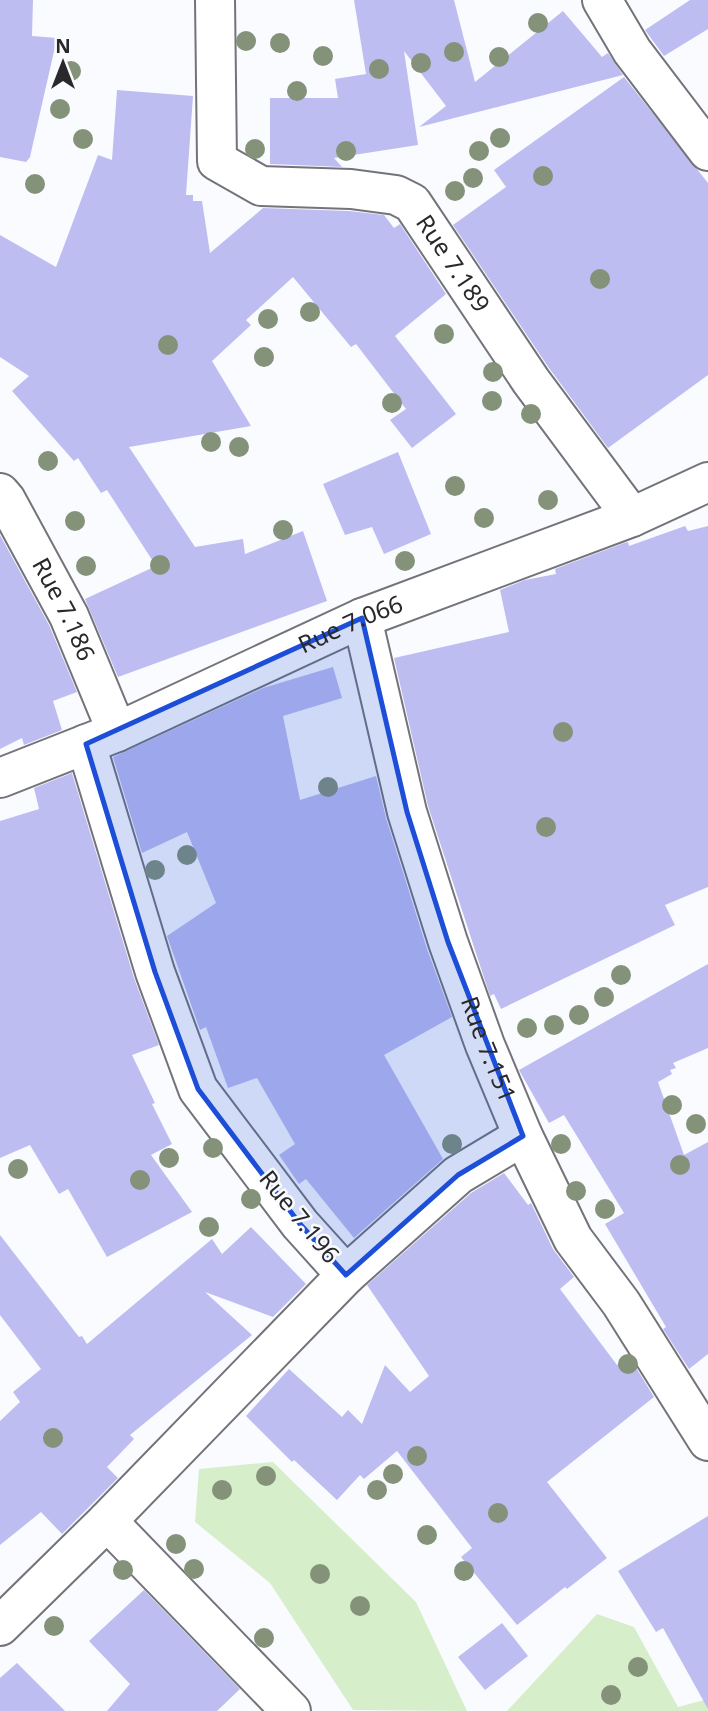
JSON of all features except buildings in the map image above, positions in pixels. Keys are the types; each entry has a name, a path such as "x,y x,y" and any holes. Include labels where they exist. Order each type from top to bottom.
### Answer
{"street":[{"name":"Rue 7.189","path":"215,0 217,161 261,186 352,188 396,195 412,203 531,380 632,517"},
{"path":"602,0 632,51 708,151"},
{"name":"Rue 7.066","path":"0,778 102,738 362,618 632,517 708,482"},
{"name":"Rue 7.186","path":"0,493 69,616 102,738"},
{"name":"Rue 7.151","path":"362,618 407,812 485,1045 523,1136 573,1239 621,1303 708,1441"},
{"name":"Rue 7.196","path":"0,1626 107,1521 346,1275 300,1224 198,1089 155,972 102,738"},
{"path":"346,1275 458,1175 523,1136"},
{"path":"107,1521 291,1711"}],"highlighted area":[{"path":"362,618 407,812 448,942 523,1136 458,1175 346,1275 300,1224 198,1089 155,972 86,744"}],"green space":[{"path":"273,1462 416,1602 467,1711 353,1710 270,1583 195,1522 199,1469"},
{"path":"597,1614 634,1627 678,1707 708,1699 708,1711 507,1711"}]}
